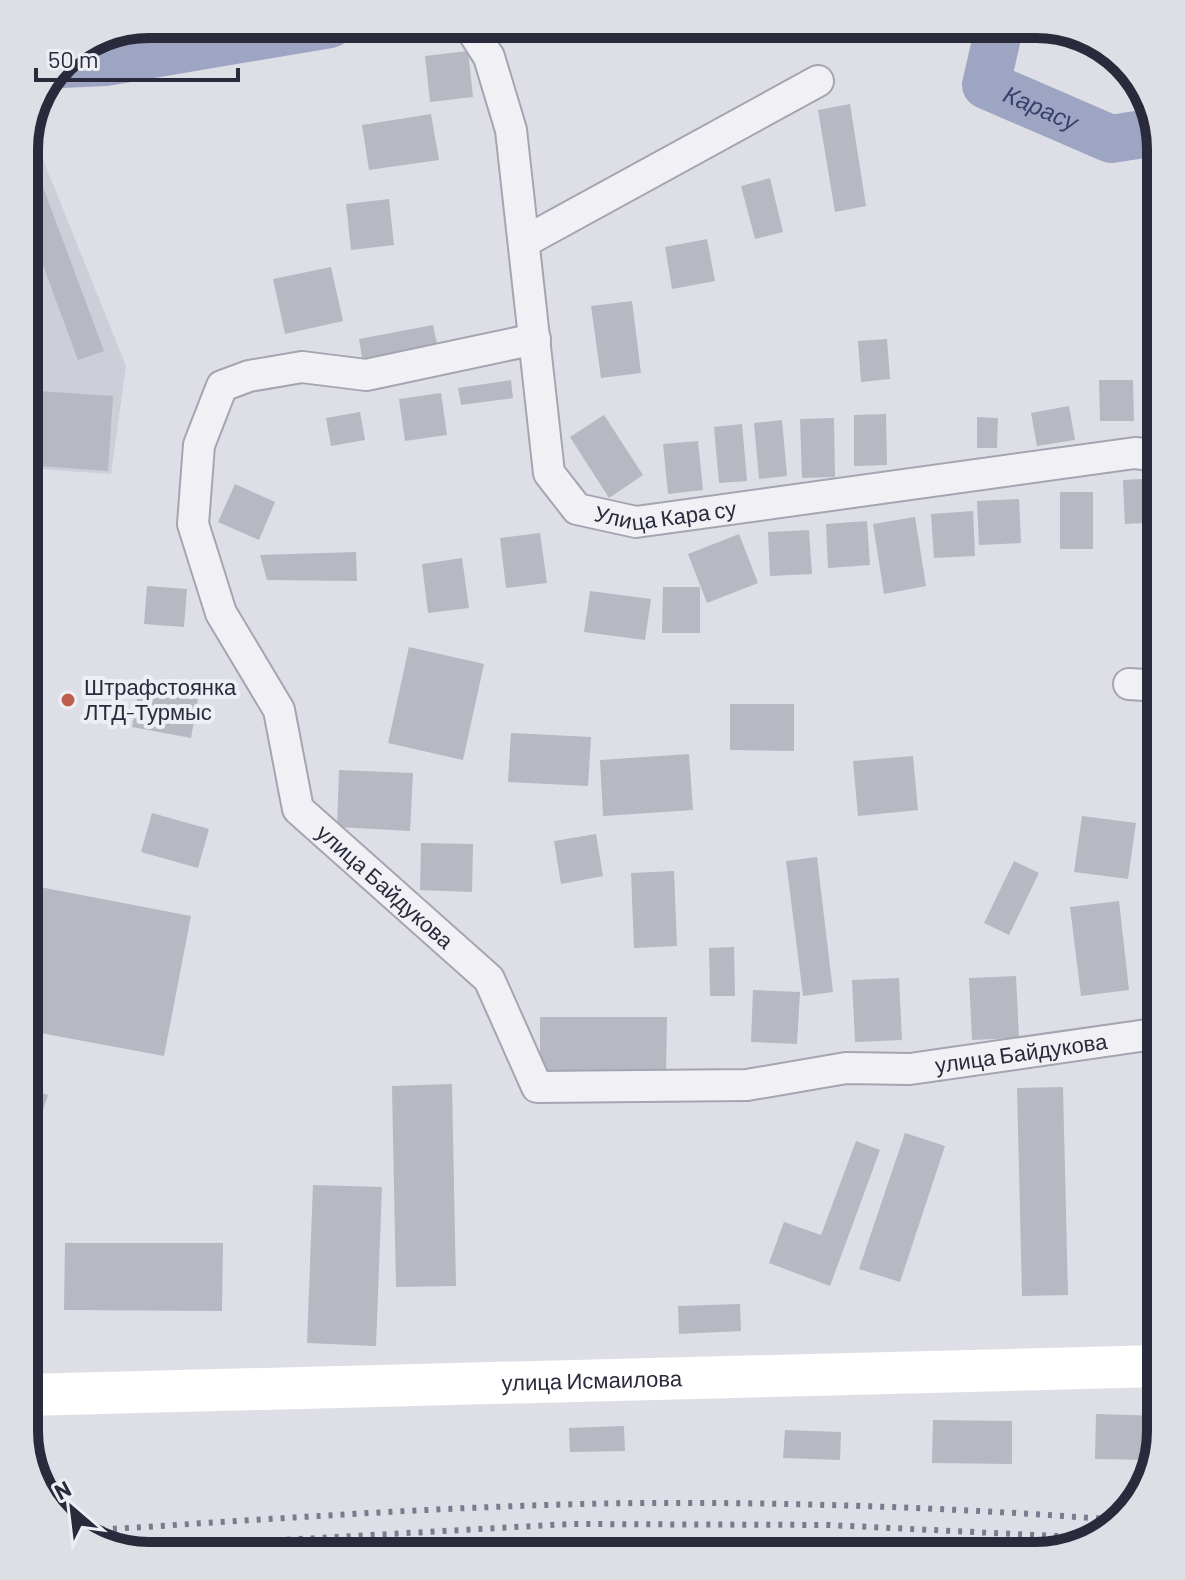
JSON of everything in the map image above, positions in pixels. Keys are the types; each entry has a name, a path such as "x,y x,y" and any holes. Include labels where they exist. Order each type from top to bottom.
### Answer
{"main road":[{"name":"улица Исмаилова","path":"38,1395 1147,1366"}],"street":[{"name":"Улица Кара су","path":"477,38 489,57 511,130 549,473 577,509 636,522 1135,453 1147,454"},
{"path":"524,242 818,81"},
{"name":"улица Байдукова","path":"535,339 366,375 302,367 249,376 222,386 199,445 193,524 221,613 279,710 298,809 489,979 537,1087 747,1085 846,1068 910,1069 1147,1035"},
{"path":"1129,684 1147,685"}],"shaded area":[{"path":"38,147 126,366 111,474 38,469"}],"building":[{"path":"468,51 473,97 430,102 425,56"},
{"path":"850,104 866,206 835,212 818,110"},
{"path":"431,114 439,160 369,170 362,125"},
{"path":"38,173 104,351 78,360 38,252"},
{"path":"770,178 783,232 755,239 741,186"},
{"path":"389,199 394,245 351,250 346,204"},
{"path":"707,239 715,281 672,289 665,247"},
{"path":"331,267 343,321 285,334 273,279"},
{"path":"632,301 641,373 601,378 591,306"},
{"path":"433,325 438,349 363,363 359,339"},
{"path":"887,339 890,379 861,382 858,341"},
{"path":"511,380 513,398 461,405 458,388"},
{"path":"1099,380 1133,380 1134,421 1100,421"},
{"path":"1147,384 1147,419 1145,419 1142,385"},
{"path":"38,391 113,396 108,471 38,466"},
{"path":"441,393 447,435 405,441 399,399"},
{"path":"1069,406 1075,440 1037,446 1031,413"},
{"path":"360,412 365,440 331,446 326,418"},
{"path":"886,414 887,465 854,466 854,415"},
{"path":"604,415 643,475 609,498 570,437"},
{"path":"977,417 998,418 997,448 977,448"},
{"path":"834,418 835,477 802,478 800,419"},
{"path":"782,420 787,476 759,479 754,423"},
{"path":"742,424 747,481 719,483 714,427"},
{"path":"698,441 703,490 668,494 663,444"},
{"path":"1147,479 1147,523 1125,524 1123,480"},
{"path":"235,484 275,502 259,540 218,522"},
{"path":"1060,492 1093,492 1093,549 1060,549"},
{"path":"1019,499 1021,543 979,545 977,501"},
{"path":"973,511 975,556 934,558 931,514"},
{"path":"915,517 926,586 884,594 873,524"},
{"path":"867,521 870,565 828,568 826,524"},
{"path":"809,530 812,574 770,576 768,532"},
{"path":"540,533 547,583 506,588 500,538"},
{"path":"739,534 758,583 707,603 688,554"},
{"path":"356,552 357,581 267,580 260,555"},
{"path":"462,558 469,608 428,613 422,564"},
{"path":"147,586 187,589 184,627 144,624"},
{"path":"663,587 700,587 700,633 662,633"},
{"path":"590,591 651,599 645,640 584,632"},
{"path":"409,647 484,664 463,760 388,743"},
{"path":"139,688 198,699 191,738 132,727"},
{"path":"730,704 794,704 794,751 730,750"},
{"path":"511,733 591,737 588,786 508,782"},
{"path":"689,754 693,810 603,816 600,760"},
{"path":"913,756 918,810 858,816 853,761"},
{"path":"339,770 413,773 410,831 337,827"},
{"path":"1147,790 1147,833 1145,833"},
{"path":"152,813 209,829 198,868 141,852"},
{"path":"1082,816 1136,823 1128,879 1074,872"},
{"path":"596,834 603,876 561,884 554,841"},
{"path":"421,843 473,844 472,892 420,890"},
{"path":"817,857 833,992 803,996 786,861"},
{"path":"1014,861 1039,873 1009,935 984,923"},
{"path":"674,871 677,946 634,948 631,873"},
{"path":"38,887 191,916 164,1056 38,1033"},
{"path":"1119,901 1129,990 1081,996 1070,907"},
{"path":"734,947 735,996 710,996 709,948"},
{"path":"1147,953 1147,981 1144,981"},
{"path":"1016,976 1019,1038 972,1040 969,978"},
{"path":"899,978 902,1040 855,1042 852,980"},
{"path":"753,990 800,992 797,1044 751,1042"},
{"path":"540,1017 667,1017 666,1074 540,1074"},
{"path":"452,1084 456,1286 396,1287 392,1086"},
{"path":"1063,1087 1068,1295 1022,1296 1017,1088"},
{"path":"38,1092 48,1095 38,1125"},
{"path":"905,1133 945,1146 900,1282 859,1269"},
{"path":"856,1141 880,1150 830,1286 769,1263 784,1222 821,1235"},
{"path":"313,1185 382,1187 376,1346 307,1343"},
{"path":"65,1243 223,1243 222,1311 64,1310"},
{"path":"740,1304 741,1331 679,1334 678,1306"},
{"path":"1096,1414 1147,1416 1143,1460 1095,1459"},
{"path":"933,1420 1012,1421 1012,1464 932,1463"},
{"path":"624,1426 625,1451 570,1452 569,1428"},
{"path":"785,1430 841,1432 840,1460 783,1458"}],"waterway":[{"name":"Карасу","path":"79,63 105,62 247,38"},
{"name":"Карасу","path":"997,38 986,85 1111,139 1146,134"}],"railway":[{"path":"98,1530 430,1510 641,1503 880,1507 1103,1519"},
{"path":"245,1542 570,1524 829,1525 1069,1537"}],"place":[{"name":"Штрафстоянка ЛТД-Турмыс","path":"68,700"}]}
